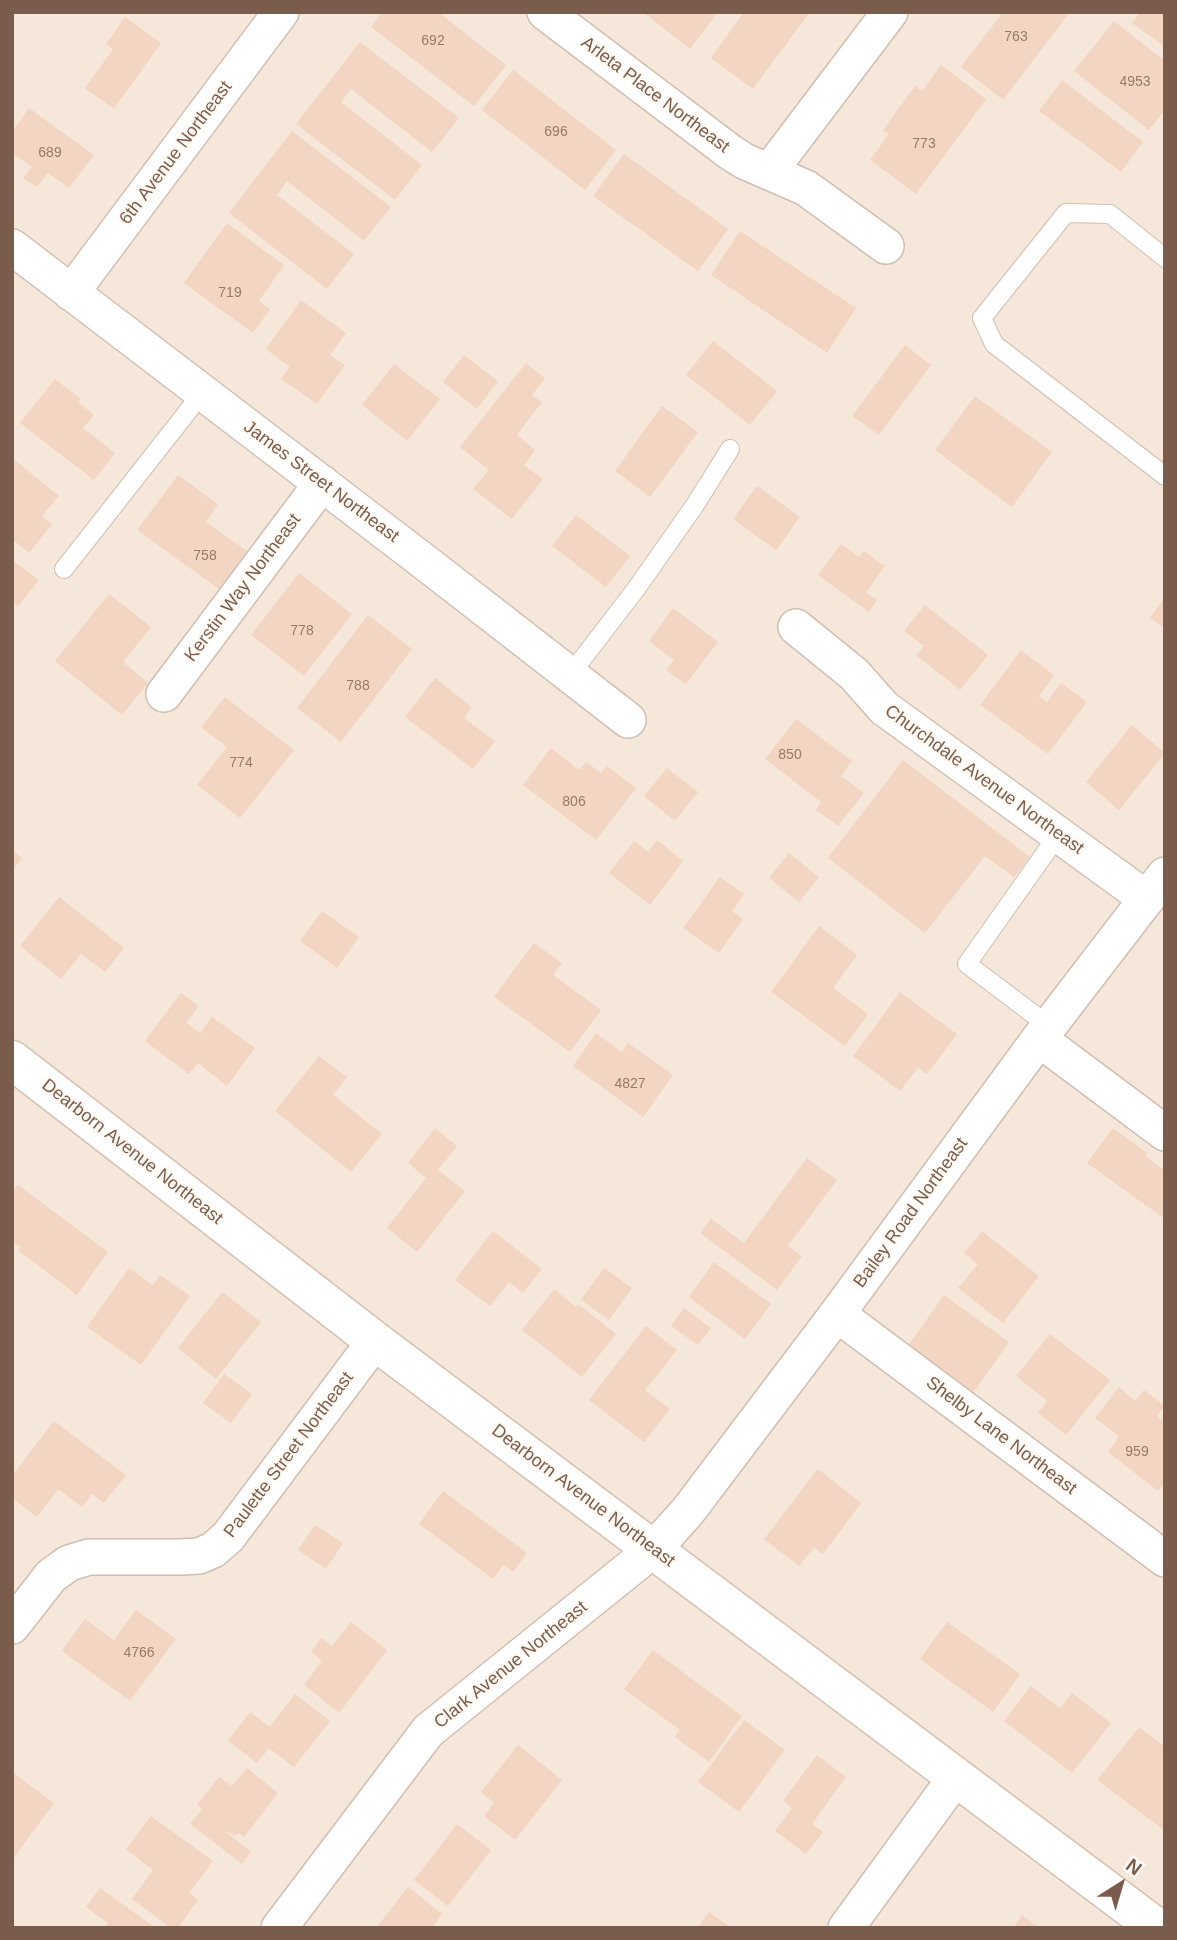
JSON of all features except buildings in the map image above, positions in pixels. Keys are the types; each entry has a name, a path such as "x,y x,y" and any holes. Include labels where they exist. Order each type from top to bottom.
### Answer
{"street":[{"name":"6th Avenue Northeast","path":"71,293 281,12"},
{"name":"Arleta Place Northeast","path":"545,12 744,162 806,188 886,246"},
{"path":"769,172 890,12"},
{"name":"James Street Northeast","path":"12,247 628,720"},
{"name":"Kerstin Way Northeast","path":"164,694 322,483"},
{"name":"Churchdale Avenue Northeast","path":"796,627 854,674 884,708 1058,835 1156,887"},
{"name":"Bailey Road Northeast","path":"654,1549 688,1511 1044,1032 1156,887"},
{"path":"1044,1032 1165,1133"},
{"name":"Dearborn Avenue Northeast","path":"12,1060 375,1341 1157,1928"},
{"name":"Shelby Lane Northeast","path":"837,1314 1165,1559"},
{"name":"Paulette Street Northeast","path":"12,1626 51,1576 69,1563 89,1557 180,1558 199,1556 213,1550 228,1537 375,1341"},
{"name":"Clark Avenue Northeast","path":"279,1928 428,1731 654,1549"},
{"path":"846,1928 956,1777"}],"lane":[{"path":"1165,258 1110,214 1066,213 982,317 994,344 1165,475"},
{"path":"64,569 203,392"},
{"path":"570,675 636,589 695,505 730,449"},
{"path":"1044,1032 967,964 1058,835"}],"shaded area":[{"path":"12,12 1165,12 1165,1928 12,1928"}]}
